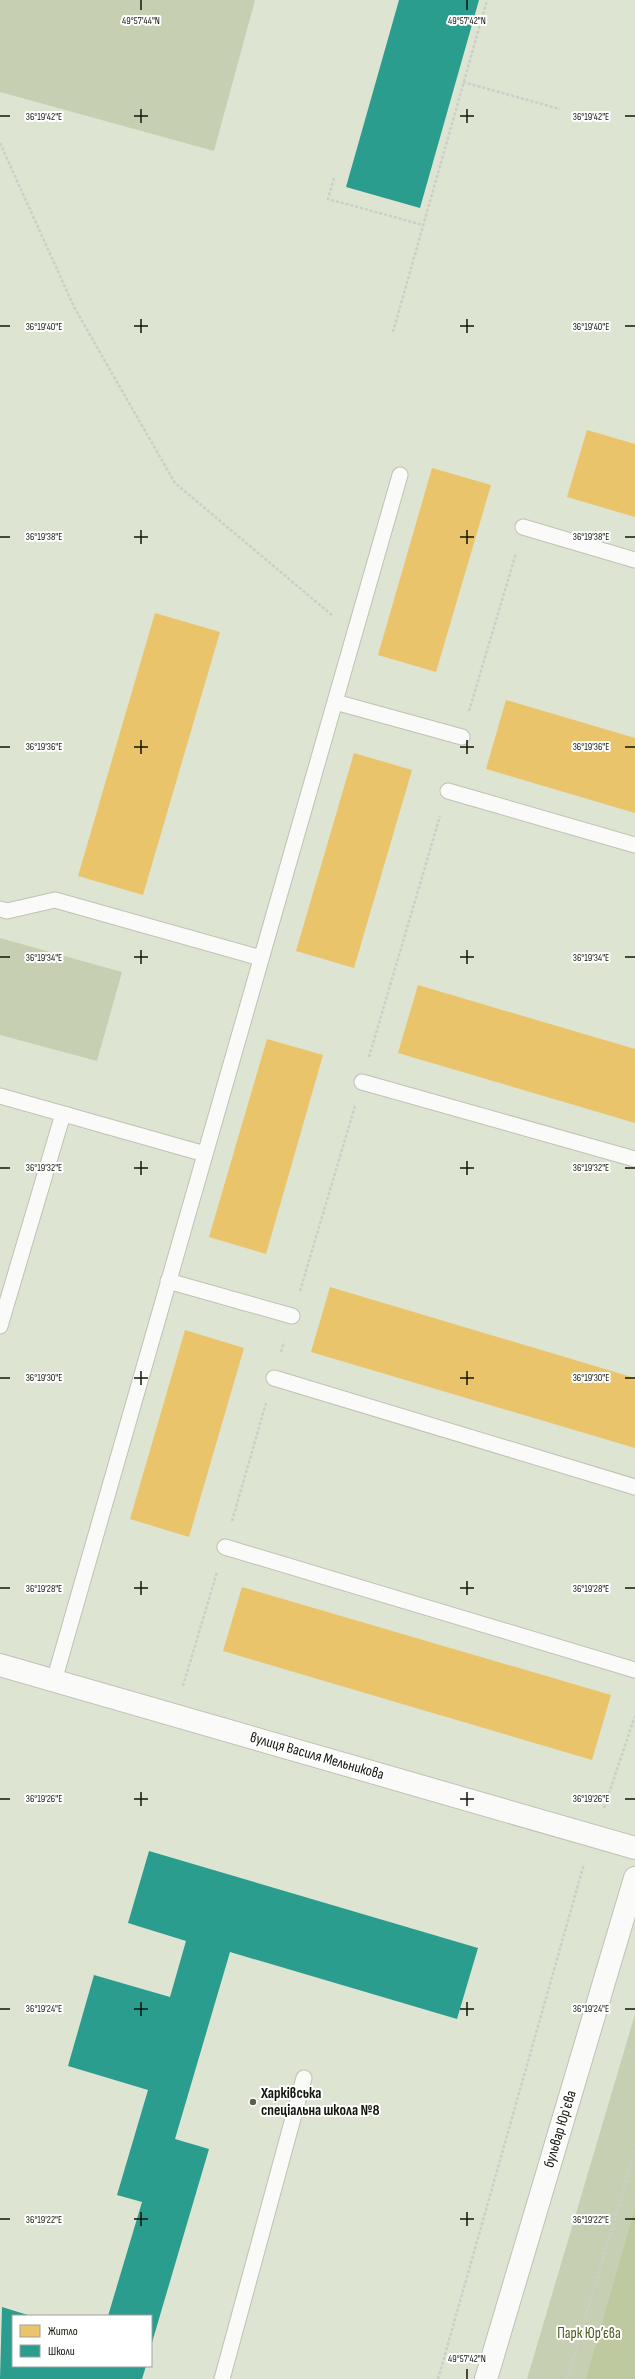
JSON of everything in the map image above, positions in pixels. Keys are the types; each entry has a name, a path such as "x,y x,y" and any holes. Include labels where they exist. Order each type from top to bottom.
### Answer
{"street":[{"name":"вулиця Василя Мельникова","path":"0,1665 635,1848"},
{"name":"бульвар Юрʼєва","path":"486,2379 635,1878"}],"lane":[{"path":"54,1681 400,475"},
{"path":"523,526 635,560"},
{"path":"335,702 462,737"},
{"path":"448,791 635,845"},
{"path":"0,909 7,911 55,900 261,958"},
{"path":"362,1082 635,1160"},
{"path":"0,1096 205,1154"},
{"path":"0,1326 63,1114"},
{"path":"168,1281 292,1316"},
{"path":"274,1378 635,1487"},
{"path":"224,1547 635,1670"},
{"path":"222,2379 304,2078"}],"path":[{"path":"393,332 487,0"},
{"path":"463,82 560,109"},
{"path":"0,143 74,307 175,483 294,581 354,635"},
{"path":"334,178 328,199 423,225"},
{"path":"462,737 523,526"},
{"path":"174,1715 448,791"},
{"path":"438,2379 592,1835 611,1793 635,1716"},
{"path":"568,2379 635,2151"}],"green space":[{"path":"0,0 255,0 214,151 0,92"},
{"path":"0,938 122,972 97,1061 0,1035"},
{"name":"Парк Юр’єва","path":"635,2014 635,2379 527,2379"},
{"path":"635,2209 635,2379 586,2379"}],"building: Житло":[{"path":"587,430 635,444 635,517 567,497"},
{"path":"432,468 491,485 436,672 378,655"},
{"path":"155,613 220,632 143,895 78,876"},
{"path":"506,700 635,738 635,813 486,769"},
{"path":"354,753 412,770 354,968 296,951"},
{"path":"418,985 635,1049 635,1123 398,1053"},
{"path":"267,1039 323,1055 266,1254 209,1237"},
{"path":"330,1287 635,1378 635,1448 311,1352"},
{"path":"185,1330 244,1348 189,1537 130,1519"},
{"path":"242,1587 611,1695 592,1760 223,1651"}],"building: Школи":[{"path":"399,0 479,0 420,208 346,187"},
{"path":"149,1851 478,1948 457,2019 230,1952 175,2139 209,2149 152,2343 152,2315 108,2315 142,2202 117,2195 148,2090 68,2066 94,1975 170,1997 186,1941 128,1923"},
{"path":"2,2307 28,2315 12,2315 12,2367 146,2367 142,2379 0,2379"}],"place":[{"name":"Харківська спеціальна школа №8","path":"253,2102"}]}
